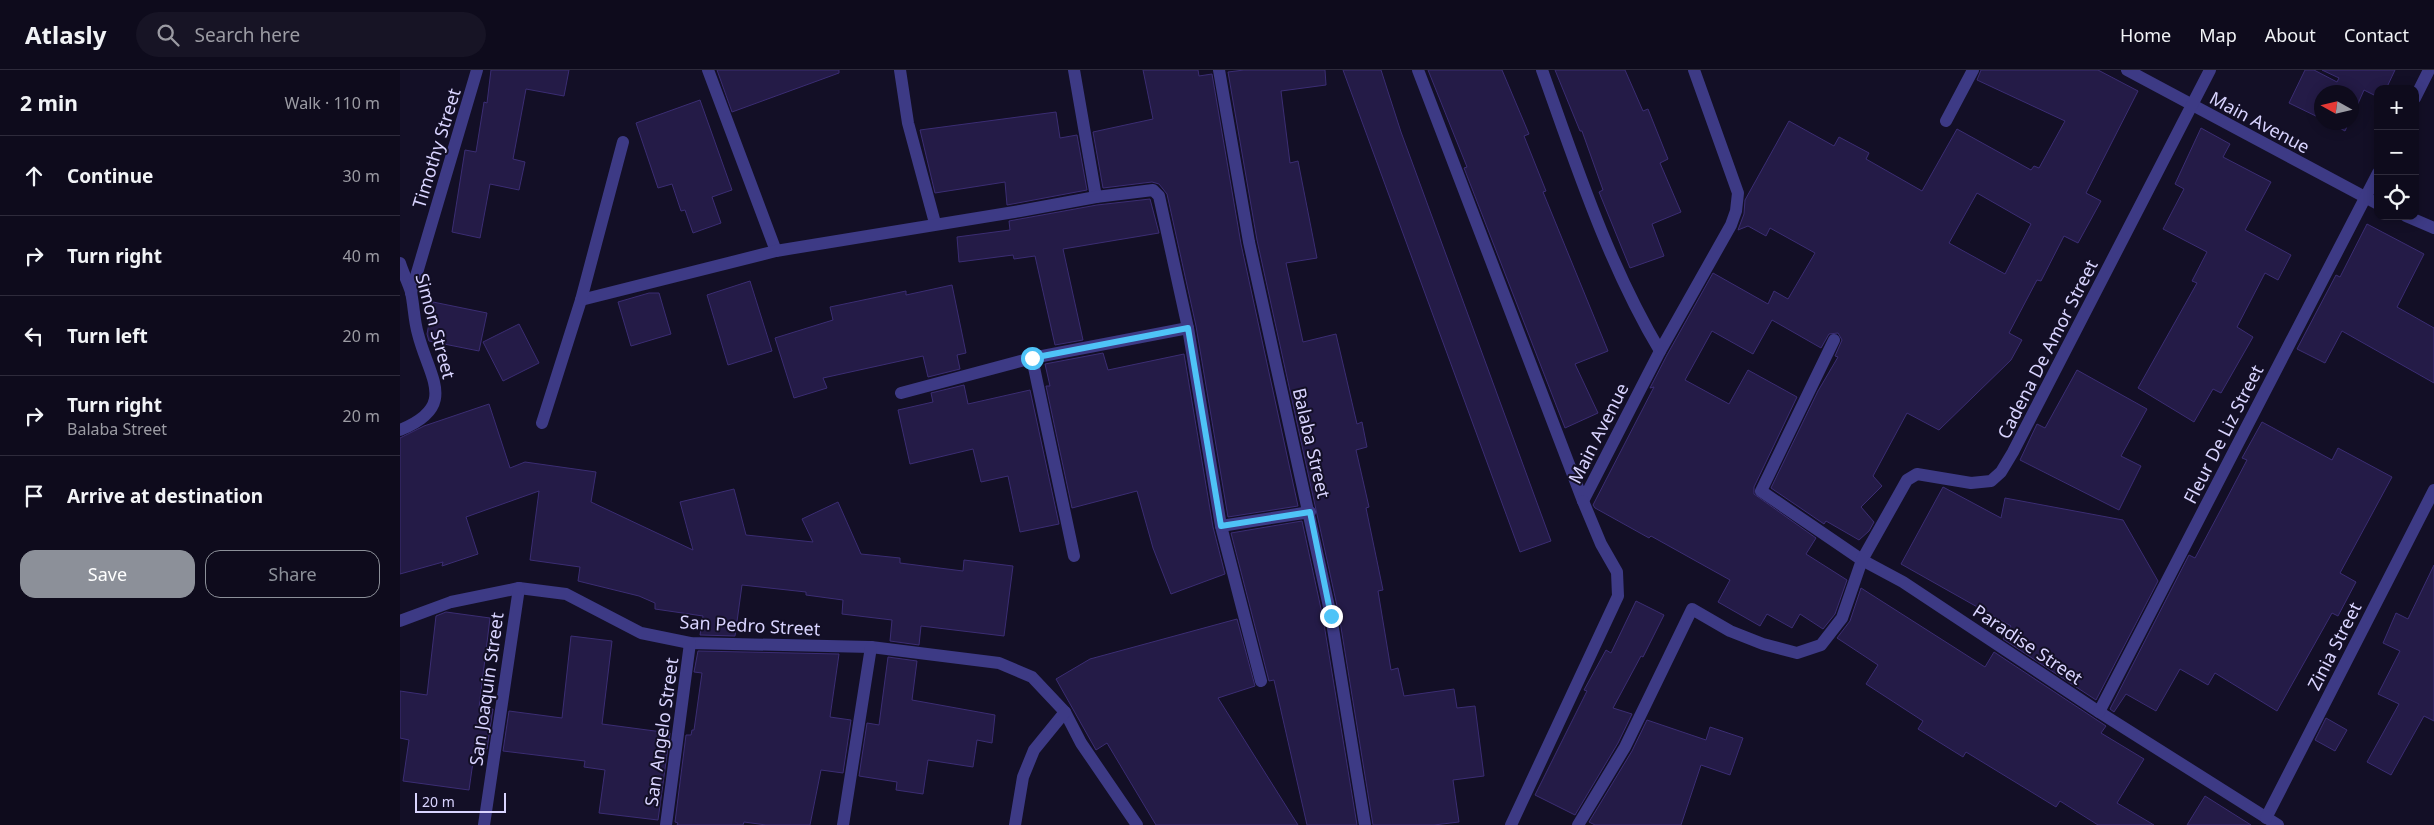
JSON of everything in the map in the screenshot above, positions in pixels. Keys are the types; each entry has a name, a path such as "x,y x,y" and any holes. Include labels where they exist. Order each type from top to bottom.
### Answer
{"street":[{"name":"Timothy Street","path":"411,293 477,70"},
{"path":"708,70 776,251"},
{"path":"900,70 908,123 935,223"},
{"path":"1074,70 1096,196"},
{"name":"Balaba Street","path":"1219,70 1249,242 1310,512 1331,616 1365,825"},
{"name":"Main Avenue","path":"1418,70 1583,501"},
{"path":"1542,70 1579,173 1632,303 1660,351"},
{"name":"Main Avenue","path":"1583,501 1660,351 1731,225 1736,210 1738,193 1694,70"},
{"path":"1946,121 1973,70"},
{"name":"Main Avenue","path":"2127,70 2374,202"},
{"name":"Cadena De Amor Street","path":"1578,825 1624,747 1692,610 1730,631 1762,644 1797,653 1821,645 1842,618 1862,560 1906,480 1917,474 1971,483 1991,481 2001,472 2210,70"},
{"path":"2419,90 2429,70"},
{"path":"542,423 581,300 623,142"},
{"name":"Fleur De Liz Street","path":"2098,712 2376,175"},
{"path":"581,300 776,251 935,223 1020,211 1096,196 1154,190 1159,196 1188,328 1221,526 1261,681"},
{"path":"2415,220 2434,228"},
{"name":"Simon Street","path":"400,263 411,293 418,335 436,385 434,402 428,414 400,430"},
{"path":"901,393 1032,358 1188,328"},
{"name":"Paradise Street","path":"1834,340 1761,491 1862,560 1903,582 2098,712 2278,825"},
{"path":"1032,358 1074,556"},
{"name":"Zinia Street","path":"2266,818 2434,490"},
{"path":"1511,825 1618,596 1616,572 1601,544 1583,501"},
{"path":"1221,526 1310,512"},
{"name":"San Pedro Street","path":"400,622 451,602 519,588 566,594 642,633 690,643 871,647 998,663 1032,677 1065,712 1081,743 1137,825"},
{"name":"San Joaquin Street","path":"484,825 519,588"},
{"name":"San Angelo Street","path":"666,825 690,643"},
{"path":"843,825 871,647"},
{"path":"1015,825 1023,776 1034,750 1065,712"}],"building":[{"path":"491,70 569,70 564,96 526,89 513,159 525,162 519,190 490,184 480,238 452,232 465,150 476,152 484,102 487,103"},
{"path":"717,70 839,70 839,73 732,112"},
{"path":"1143,70 1198,70 1199,76 1212,74 1241,244 1298,506 1228,517 1196,326 1167,194 1159,184 1152,182 1103,188 1093,132 1153,119"},
{"path":"1244,70 1325,70 1326,85 1281,91 1290,163 1298,161 1317,258 1286,263 1303,342 1336,334 1357,424 1362,422 1367,447 1356,450 1369,507 1366,508 1383,590 1378,591 1391,670 1398,668 1404,696 1454,689 1457,708 1475,706 1484,776 1453,780 1459,822 1434,825 1373,825 1339,615 1257,240 1228,72"},
{"path":"1343,70 1381,70 1401,132 1551,541 1520,552"},
{"path":"1428,70 1502,70 1529,134 1524,136 1546,191 1543,192 1608,351 1575,364 1598,413 1565,428 1464,168 1467,167"},
{"path":"1555,70 1625,70 1643,111 1648,109 1668,159 1660,163 1681,212 1652,224 1664,256 1630,268 1599,192 1603,190 1582,131 1580,131"},
{"path":"1981,70 2098,70 2138,91 2086,193 2101,201 2078,243 2064,236 2041,281 2037,280 2009,333 2022,340 2011,360 1939,430 1907,413 1873,476 1882,486 1861,507 1874,522 1869,531 1859,540 1826,521 1824,524 1771,488 1818,391 1838,357 1835,356 1842,340 1838,333 1829,334 1821,348 1772,320 1753,354 1712,331 1685,380 1729,404 1748,370 1797,397 1754,487 1754,494 1816,538 1806,554 1847,580 1835,614 1823,629 1800,614 1792,628 1767,614 1760,626 1718,602 1730,580 1651,536 1649,538 1595,508 1593,505 1654,387 1650,388 1667,355 1713,273 1768,304 1774,291 1788,299 1815,253 1770,228 1766,236 1748,226 1738,230 1744,214 1745,200 1789,121 1834,146 1839,137 1869,153 1866,159 1922,191 1957,129 2031,170 2034,166 2039,168 2065,121 1977,80","holes":["1977,193 2031,224 2005,274 1949,243"]},
{"path":"2305,70 2314,70 2337,82 2339,78 2322,70 2395,70 2388,85 2374,85 2374,95 2364,90 2359,101 2359,85 2314,85 2314,115 2289,103"},
{"path":"700,100 732,190 712,197 721,223 693,233 685,210 681,211 672,184 658,188 636,123"},
{"path":"1056,112 1060,138 1077,135 1087,190 1007,205 1005,182 935,193 920,130"},
{"path":"2201,128 2230,144 2223,157 2271,182 2245,230 2291,255 2278,280 2265,273 2237,327 2253,337 2221,393 2213,389 2194,422 2138,388 2197,283 2192,281 2207,252 2163,229 2184,189 2175,184"},
{"path":"1150,199 1159,233 1063,249 1083,340 1055,345 1035,256 1014,259 1013,255 959,262 957,237 1010,230 1009,221 1097,205"},
{"path":"2367,224 2424,254 2397,307 2434,328 2434,383 2342,331 2325,363 2297,349 2336,275 2340,277"},
{"path":"750,281 772,351 728,365 707,295"},
{"path":"952,285 966,353 957,355 960,369 928,377 923,356 823,378 827,388 794,398 775,338 833,320 830,307 906,291 906,295"},
{"path":"649,293 659,293 671,334 631,346 618,302"},
{"path":"433,302 487,313 479,351 429,341 427,334"},
{"path":"519,324 539,363 503,381 483,342"},
{"path":"1103,353 1108,370 1184,354 1213,527 1225,574 1171,594 1153,548 1137,491 1072,508 1046,386 1050,386 1045,364"},
{"path":"2077,370 2147,409 2121,456 2141,466 2119,510 2020,460 2037,424 2045,428"},
{"path":"964,385 968,404 1030,390 1059,524 1020,532 1008,476 981,482 973,449 910,464 898,410 933,402 931,393"},
{"path":"489,404 510,468 525,462 596,472 591,502 693,550 680,502 734,489 746,535 813,542 802,519 838,502 861,554 900,558 900,563 963,571 964,560 1013,566 1004,636 921,626 919,645 890,641 892,620 842,614 843,600 806,595 806,592 742,585 735,636 700,635 703,616 655,609 655,603 639,596 578,581 580,567 530,560 539,491 466,517 478,554 442,566 443,562 400,574 400,438 424,426"},
{"path":"2262,422 2332,460 2338,448 2392,477 2340,573 2356,582 2338,616 2332,613 2277,711 2215,673 2208,685 2180,669 2156,711 2126,694 2114,712 2110,709 2189,555 2195,558 2226,500 2247,460 2242,458"},
{"path":"1943,487 2001,518 2005,498 2123,520 2158,581 2096,700 2003,639 2011,626 1901,564"},
{"path":"1302,521 1323,618 1357,825 1307,825 1274,680 1269,681 1231,533"},
{"path":"2434,565 2434,721 2424,716 2391,775 2367,762 2399,704 2378,694 2400,651 2383,643 2396,613 2408,619"},
{"path":"1861,588 1985,667 1994,652 2106,726 2101,733 2144,759 2117,803 2154,825 2098,825 2060,801 2056,807 1966,752 1963,757 1918,729 1923,721 1866,684 1878,665 1837,638 1850,621"},
{"path":"1636,601 1664,615 1643,657 1641,656 1613,708 1632,714 1618,743 1575,815 1535,795 1587,691 1584,690 1606,650 1611,653"},
{"path":"446,612 490,618 479,708 493,709 487,749 475,748 469,790 403,781 409,740 400,738 400,691 427,695 436,616"},
{"path":"1237,619 1255,686 1218,698 1298,825 1156,825 1107,743 1096,750 1056,679 1090,659"},
{"path":"571,636 612,641 602,724 670,733 658,820 599,813 605,770 584,767 585,761 503,751 509,711 562,718"},
{"path":"698,651 839,654 830,717 851,720 843,773 821,770 810,825 766,825 744,822 743,825 677,825 678,823 675,822 686,735 691,735 692,730 694,730 702,673 694,672"},
{"path":"888,657 917,661 912,700 995,715 992,743 977,740 973,767 928,760 923,794 896,790 897,782 859,776 867,723 879,725"},
{"path":"2326,718 2347,730 2335,751 2315,740"},
{"path":"1647,720 1706,740 1710,727 1743,738 1730,775 1701,765 1681,825 1595,825 1589,822 1632,751"},
{"path":"2205,796 2251,825 2187,825"}],"route":[{"path":"1032,358 1188,328 1221,526 1310,512 1331,616"}]}
